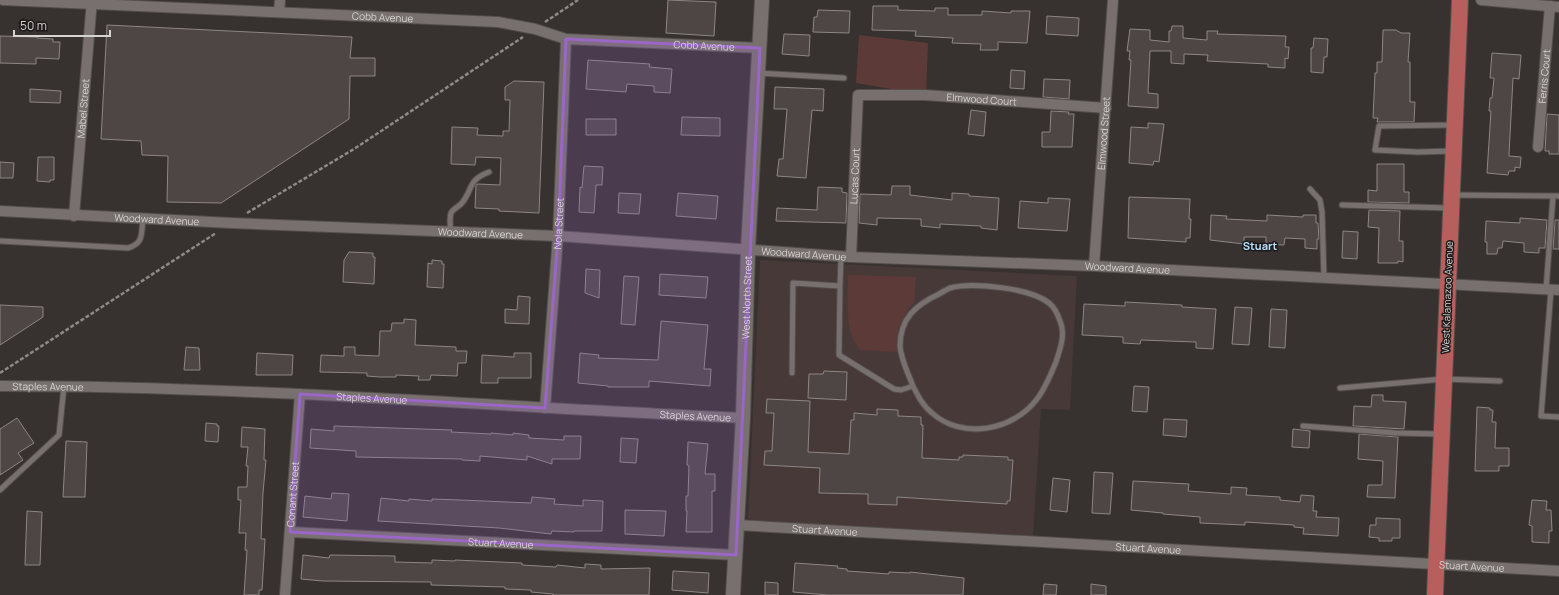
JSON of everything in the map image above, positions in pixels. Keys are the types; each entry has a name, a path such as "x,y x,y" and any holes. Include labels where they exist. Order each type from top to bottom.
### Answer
{"main road":[{"name":"West Kalamazoo Avenue","path":"1435,595 1460,0"}],"street":[{"name":"Cobb Avenue","path":"4,0 92,2 498,22 535,28 566,39 760,48"},
{"path":"279,12 280,0"},
{"name":"West North Street","path":"733,595 743,418 748,249 762,0"},
{"name":"Elmwood Street","path":"1094,266 1113,0"},
{"path":"1481,0 1554,6"},
{"name":"Mabel Street","path":"74,216 92,2"},
{"name":"Ferris Court","path":"1538,147 1554,6"},
{"name":"Nola Street","path":"545,408 558,236 566,39"},
{"name":"Elmwood Court","path":"858,95 925,95 1106,108"},
{"name":"Lucas Court","path":"846,256 858,95"},
{"name":"Woodward Avenue","path":"0,211 74,216 558,236 846,256 1094,266 1552,290"},
{"name":"Staples Avenue","path":"0,386 64,386 300,394 743,418"},
{"name":"Conant Street","path":"285,595 300,394"},
{"name":"Stuart Avenue","path":"737,525 1559,571"},
{"name":"Stuart Avenue","path":"290,532 736,555"}],"lane":[{"path":"758,73 844,78"},
{"path":"1453,151 1418,152 1375,150 1379,126 1454,125"},
{"path":"450,232 452,210 462,204 471,185 480,175 490,172"},
{"path":"1310,189 1320,200 1322,212 1324,231 1324,279"},
{"path":"1553,196 1552,290 1541,416 1559,417"},
{"path":"1342,205 1559,196"},
{"path":"0,241 128,248 137,245 140,239 143,219"},
{"path":"846,256 840,286 839,355 894,389 900,390 913,386"},
{"path":"792,372 793,283 840,286"},
{"path":"976,286 1014,289 1026,292 1049,303 1061,322 1063,332 1059,352 1047,380 1036,400 1016,417 1001,425 981,429 963,428 949,424 932,414 923,404 913,386 905,367 900,345 906,321 911,312 925,300 949,288 976,286"},
{"path":"1340,388 1444,379 1500,381"},
{"path":"0,490 59,435 64,386"},
{"path":"1303,426 1396,433 1441,434"}],"path":[{"path":"0,373 231,223 354,149 504,51 535,28 578,0"}],"highlighted area":[{"path":"566,39 760,48 736,555 290,532 300,394 545,408 558,236"}],"shaded area":[{"path":"859,35 928,43 926,95 856,83"},
{"path":"760,260 1077,276 1070,410 1041,409 1033,536 756,522 748,518"},
{"path":"848,275 916,277 914,303 908,309 898,329 897,352 860,350 854,341 850,331 848,315"}],"building":[{"path":"668,0 716,2 714,36 666,33"},
{"path":"873,6 898,6 898,10 935,11 935,8 948,8 948,15 982,15 982,11 1011,13 1011,11 1030,11 1027,43 998,42 998,50 980,50 981,44 952,43 953,38 915,36 916,31 872,30"},
{"path":"818,10 850,11 849,33 813,32 814,17 817,17"},
{"path":"1047,16 1079,18 1078,36 1046,34"},
{"path":"107,25 352,37 350,58 375,58 375,76 350,76 349,119 221,203 167,202 168,156 142,155 141,141 101,139"},
{"path":"1172,26 1183,26 1183,38 1207,40 1207,31 1218,31 1217,34 1286,36 1285,47 1289,47 1288,59 1285,58 1285,68 1268,67 1268,64 1207,61 1208,55 1184,54 1184,64 1171,63 1171,51 1150,51 1148,93 1158,94 1158,108 1128,106 1131,60 1129,60 1130,51 1127,51 1130,29 1150,30 1150,40 1169,42 1169,31 1171,31"},
{"path":"1383,30 1396,30 1401,33 1410,33 1408,62 1410,62 1410,102 1415,102 1414,122 1377,122 1378,118 1373,118 1375,73 1377,73 1377,62 1382,62"},
{"path":"784,34 810,35 809,56 782,54"},
{"path":"0,36 53,39 53,42 60,42 59,59 36,58 36,64 0,63"},
{"path":"1314,38 1328,39 1327,57 1324,57 1323,73 1311,72 1311,48 1313,48"},
{"path":"1492,53 1521,55 1519,79 1513,78 1509,154 1509,156 1521,157 1520,168 1515,167 1515,171 1509,171 1508,175 1487,173 1491,111 1489,111 1494,78 1490,78"},
{"path":"588,60 650,64 649,67 672,69 670,93 654,92 654,86 627,84 626,92 586,89"},
{"path":"1011,70 1025,71 1024,89 1010,88"},
{"path":"1044,79 1070,80 1069,99 1043,97"},
{"path":"514,81 544,82 539,213 475,208 476,185 500,185 501,158 476,157 475,165 451,164 452,127 478,128 477,135 503,136 503,131 509,131 510,100 505,100 505,87"},
{"path":"775,87 824,89 823,111 812,110 806,178 777,176 779,159 783,159 787,109 774,109"},
{"path":"30,89 61,91 60,103 30,102"},
{"path":"971,110 986,112 984,136 968,134"},
{"path":"1051,111 1069,112 1068,114 1074,114 1072,147 1042,147 1042,132 1050,132"},
{"path":"1547,114 1559,115 1559,154 1549,154 1549,151 1545,151"},
{"path":"682,117 720,118 720,136 681,135"},
{"path":"586,119 616,119 616,135 586,135"},
{"path":"1148,123 1164,124 1159,162 1154,161 1153,165 1129,163 1131,127 1148,128"},
{"path":"38,157 54,157 54,180 50,180 50,182 37,181"},
{"path":"0,162 14,163 13,178 0,178"},
{"path":"1377,164 1404,164 1404,192 1409,192 1409,203 1368,202 1368,190 1377,191"},
{"path":"584,166 603,167 602,185 596,185 594,213 579,212 580,187 582,188"},
{"path":"892,186 910,186 910,195 952,200 952,193 999,198 997,230 981,228 981,226 940,224 940,228 921,226 921,219 877,218 877,225 859,223 860,194 891,195"},
{"path":"818,187 842,188 842,192 847,193 846,223 776,221 777,208 817,210"},
{"path":"619,193 641,194 639,214 618,213"},
{"path":"678,193 718,196 716,219 676,216"},
{"path":"1129,197 1190,199 1190,238 1186,238 1186,242 1128,238"},
{"path":"1048,198 1070,199 1067,231 1018,228 1020,201 1048,203"},
{"path":"1369,210 1400,211 1399,241 1403,241 1403,262 1378,263 1379,228 1368,227"},
{"path":"1211,215 1227,216 1226,219 1267,221 1267,215 1303,217 1303,215 1316,215 1319,239 1317,239 1317,249 1305,248 1305,239 1285,238 1284,245 1266,244 1266,237 1244,237 1244,244 1210,240"},
{"path":"1520,218 1547,220 1545,248 1539,248 1539,253 1524,252 1524,243 1503,241 1502,248 1498,248 1497,254 1487,254 1487,242 1485,242 1486,221 1520,223"},
{"path":"1555,220 1559,220 1559,249 1553,249"},
{"path":"1343,231 1358,232 1357,259 1342,258"},
{"path":"349,252 373,253 373,257 375,257 374,284 343,282 344,260"},
{"path":"432,260 442,261 442,264 444,264 443,288 427,287 428,263 432,264"},
{"path":"586,269 600,270 599,298 585,293"},
{"path":"660,274 708,277 706,298 659,295"},
{"path":"624,276 639,277 635,325 621,324"},
{"path":"518,296 530,297 529,324 505,323 505,309 517,310"},
{"path":"1125,302 1182,305 1182,307 1216,309 1213,349 1196,348 1196,342 1141,340 1140,344 1123,343 1123,337 1082,335 1084,304 1125,306"},
{"path":"0,305 43,307 43,317 0,345"},
{"path":"1235,307 1252,308 1249,345 1232,344"},
{"path":"1271,309 1287,310 1285,348 1269,347"},
{"path":"404,319 416,320 415,345 456,347 456,351 467,351 466,363 458,363 457,376 431,375 430,380 418,380 419,376 396,375 396,377 380,377 367,376 367,373 320,372 321,355 344,356 344,347 355,347 355,355 379,356 380,331 391,331 392,323 404,323"},
{"path":"661,321 708,325 704,369 711,369 710,386 649,381 649,387 608,387 578,383 580,353 599,355 598,358 658,360"},
{"path":"186,347 199,348 200,370 184,370"},
{"path":"257,353 293,355 292,375 256,375"},
{"path":"514,353 531,353 531,378 498,378 498,383 481,383 482,355 514,357"},
{"path":"824,371 847,372 846,400 808,398 809,374 823,374"},
{"path":"1134,386 1149,387 1147,412 1132,411"},
{"path":"1372,395 1383,395 1383,401 1406,402 1404,429 1353,426 1354,406 1371,407"},
{"path":"767,399 810,401 808,452 849,454 851,420 854,420 854,413 877,415 877,409 898,410 898,416 921,417 921,425 923,425 922,458 959,460 959,457 963,457 963,455 1008,457 1008,460 1013,460 1010,501 1007,501 1007,504 897,497 897,505 868,504 868,494 819,493 820,468 764,465 765,451 772,451 774,413 766,413"},
{"path":"1477,407 1490,408 1490,410 1493,410 1492,422 1496,422 1495,448 1509,448 1509,466 1499,466 1499,471 1475,471"},
{"path":"17,418 34,443 18,453 23,460 0,475 0,429"},
{"path":"1164,419 1187,420 1186,437 1163,435"},
{"path":"206,423 217,424 217,426 219,426 218,442 205,441"},
{"path":"334,426 452,430 451,432 513,435 513,433 529,435 529,438 564,440 564,436 581,436 580,459 552,459 552,464 527,456 527,460 480,456 480,461 462,459 356,457 356,451 310,448 311,429 334,431"},
{"path":"242,427 265,429 264,460 266,460 261,539 265,539 262,590 259,590 259,595 244,595 247,550 245,550 246,533 239,533 241,500 238,500 238,487 247,487 248,466 246,466 248,447 241,447"},
{"path":"1293,429 1310,431 1309,448 1292,447"},
{"path":"1359,434 1398,437 1395,498 1367,497 1368,485 1382,485 1383,461 1358,459"},
{"path":"621,438 638,439 636,463 620,462"},
{"path":"66,441 87,442 85,497 63,497"},
{"path":"688,442 708,444 705,474 715,474 715,491 712,491 712,532 686,532 686,496 688,496 689,466 687,465"},
{"path":"1094,472 1113,473 1110,514 1092,513"},
{"path":"1053,478 1070,480 1067,512 1050,510"},
{"path":"1133,481 1189,484 1188,491 1231,494 1231,487 1247,488 1246,495 1280,497 1280,500 1300,502 1301,495 1314,496 1313,511 1317,511 1316,517 1339,518 1338,536 1303,534 1304,528 1294,527 1294,525 1245,522 1245,525 1200,523 1200,517 1131,510"},
{"path":"332,493 349,494 347,521 303,517 305,496 331,499"},
{"path":"532,497 555,499 554,504 583,506 583,500 603,501 602,531 552,531 551,534 499,528 378,521 381,498 409,501 409,499 432,501 432,499 531,503"},
{"path":"1532,500 1547,501 1546,510 1551,510 1552,531 1549,531 1549,543 1532,542 1532,526 1529,525"},
{"path":"625,510 666,511 664,536 625,534"},
{"path":"27,511 42,512 40,565 25,565"},
{"path":"1376,518 1400,519 1400,538 1392,538 1392,541 1379,541 1379,538 1369,537 1370,525 1376,525"},
{"path":"303,555 329,558 330,555 395,556 395,562 432,563 432,560 455,560 522,563 522,565 556,567 557,565 585,568 585,564 601,565 601,569 650,568 649,595 553,595 531,592 531,590 505,589 505,587 431,585 431,582 323,581 301,579"},
{"path":"795,563 838,566 837,568 847,569 847,571 889,574 889,572 910,572 964,578 963,595 828,595 793,592"},
{"path":"673,571 709,573 708,593 672,590"},
{"path":"765,582 778,583 778,595 765,595"},
{"path":"1044,584 1057,585 1056,595 1043,595"},
{"path":"1091,584 1106,586 1106,595 1091,595"}],"district":[{"name":"Stuart","path":"1260,245"}]}
